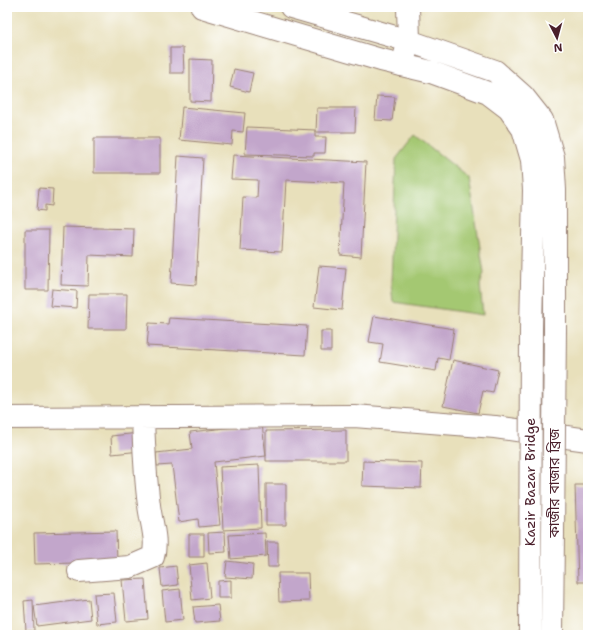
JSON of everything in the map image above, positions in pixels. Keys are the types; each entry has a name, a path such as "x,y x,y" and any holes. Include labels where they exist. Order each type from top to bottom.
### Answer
{"main road":[{"name":"Kazir Bazar Bridge","path":"202,7 431,72 488,93 508,109 523,129 532,160 534,190 531,330 530,635"},
{"name":"কাজীর বাজার ব্রিজ","path":"291,7 409,41 494,71 523,96 542,120 552,157 554,183 555,330 552,635"},
{"path":"402,65 409,41 408,7"},
{"path":"7,418 354,416 495,427 588,440"},
{"path":"79,571 130,567 154,557 156,548 149,507 145,470 143,418"}],"green space":[{"path":"415,135 469,178 484,273 480,285 483,315 393,302 391,283 396,159"}],"building":[{"path":"170,48 183,48 184,73 170,73"},
{"path":"190,59 212,60 211,102 190,101"},
{"path":"234,69 253,73 249,92 230,87"},
{"path":"377,96 395,97 392,121 375,120"},
{"path":"182,107 245,113 243,132 233,131 232,145 179,140"},
{"path":"317,108 356,108 355,132 316,132"},
{"path":"247,127 315,130 315,137 326,137 325,153 314,153 314,156 245,154"},
{"path":"94,138 160,138 160,173 94,173"},
{"path":"233,155 366,162 361,257 340,255 344,183 286,180 282,252 240,250 243,197 257,198 258,180 231,179"},
{"path":"178,156 203,158 196,285 171,283"},
{"path":"39,188 53,189 52,206 45,205 45,211 37,210"},
{"path":"63,227 134,229 133,257 89,255 88,286 61,285"},
{"path":"25,230 49,230 48,290 25,290"},
{"path":"319,266 346,268 342,310 314,307"},
{"path":"52,289 77,291 76,308 50,306"},
{"path":"89,294 127,294 126,329 88,329"},
{"path":"374,316 454,329 449,360 438,358 436,371 380,362 383,344 369,342"},
{"path":"169,318 307,326 305,355 147,346 149,323 168,324"},
{"path":"321,331 331,331 331,351 321,351"},
{"path":"453,360 498,370 493,393 483,391 478,413 443,406"},
{"path":"262,424 266,456 214,462 220,525 199,527 198,519 179,522 172,465 157,466 156,453 192,449 190,432"},
{"path":"346,430 346,461 266,461 266,431"},
{"path":"139,433 141,451 112,454 111,436"},
{"path":"588,451 588,465 584,464"},
{"path":"363,461 422,463 421,488 362,486"},
{"path":"259,465 261,528 223,530 220,467"},
{"path":"266,484 286,484 286,525 266,525"},
{"path":"575,485 588,485 588,582 578,582"},
{"path":"116,531 117,562 35,564 34,533"},
{"path":"225,532 226,552 209,553 208,533"},
{"path":"265,533 266,556 231,559 229,535"},
{"path":"189,534 204,534 204,557 189,557"},
{"path":"267,542 278,542 278,567 268,567"},
{"path":"227,561 253,564 252,579 225,577"},
{"path":"207,563 210,598 192,600 189,565"},
{"path":"176,566 178,585 162,587 160,568"},
{"path":"278,573 308,573 309,601 279,602"},
{"path":"145,579 148,619 126,621 122,580"},
{"path":"231,580 231,598 218,598 218,581"},
{"path":"180,589 183,620 165,622 162,591"},
{"path":"114,593 117,622 97,624 94,594"},
{"path":"89,599 91,619 37,626 34,606"},
{"path":"33,600 34,631 26,631 24,601"},
{"path":"218,605 220,621 195,623 193,607"}]}
